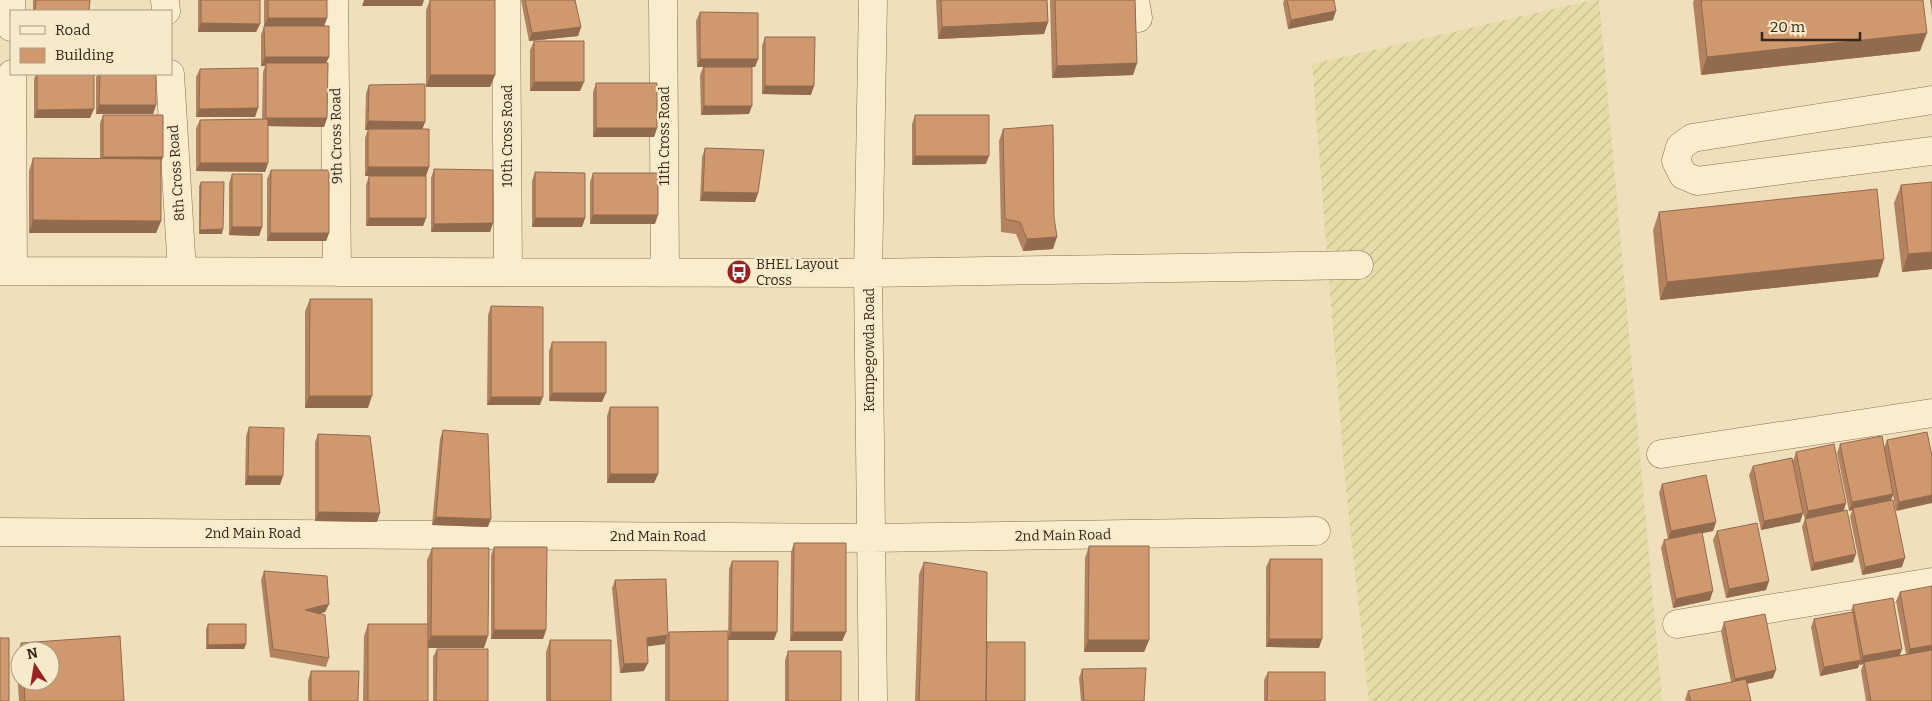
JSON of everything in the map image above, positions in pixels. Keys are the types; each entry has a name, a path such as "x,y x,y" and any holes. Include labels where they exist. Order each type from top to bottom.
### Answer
{"street":[{"name":"9th Cross Road","path":"334,0 337,272"},
{"name":"10th Cross Road","path":"506,0 508,272"},
{"name":"11th Cross Road","path":"663,0 665,272"},
{"name":"Kempegowda Road","path":"873,0 868,272 873,701"},
{"path":"12,75 6,272 868,272 1359,265"},
{"name":"8th Cross Road","path":"170,75 182,272"},
{"path":"1932,100 1692,138 1680,146 1676,161 1683,175 1697,181 1932,152"},
{"path":"1661,454 1932,413"},
{"name":"2nd Main Road","path":"0,532 870,538 1316,531"},
{"path":"1677,624 1932,582"}],"shaded area":[{"path":"1599,0 1662,701 1369,701 1345,480 1312,64"}],"building":[{"path":"36,0 90,0 89,10 35,10"},
{"path":"201,0 260,0 260,24 201,23"},
{"path":"268,0 327,0 327,18 268,18"},
{"path":"430,0 495,0 495,75 430,75"},
{"path":"525,0 575,0 581,27 532,33"},
{"path":"941,0 1047,0 1048,22 942,27"},
{"path":"1055,0 1135,0 1137,63 1057,66"},
{"path":"1287,0 1334,0 1336,11 1291,20"},
{"path":"1701,0 1923,0 1927,33 1707,57"},
{"path":"700,12 758,13 758,59 700,59"},
{"path":"264,26 329,26 329,57 265,57"},
{"path":"765,37 815,37 814,86 765,86"},
{"path":"534,41 584,41 584,82 534,82"},
{"path":"266,63 328,63 327,118 266,118"},
{"path":"704,67 752,67 752,106 704,106"},
{"path":"258,68 258,108 199,109 200,69"},
{"path":"37,75 94,75 94,109 37,110"},
{"path":"100,75 156,75 156,105 99,105"},
{"path":"596,83 657,83 657,128 596,128"},
{"path":"425,84 425,122 368,121 369,85"},
{"path":"103,115 163,115 163,157 103,157"},
{"path":"915,115 989,115 989,156 915,156"},
{"path":"268,119 268,163 200,163 200,120"},
{"path":"1053,125 1054,217 1057,237 1027,239 1020,222 1005,219 1003,129"},
{"path":"368,129 429,129 429,167 368,167"},
{"path":"705,148 764,150 758,193 703,192"},
{"path":"33,158 161,159 161,221 33,220"},
{"path":"434,169 493,170 493,223 434,224"},
{"path":"271,170 329,170 329,233 270,233"},
{"path":"535,172 585,173 585,218 535,218"},
{"path":"593,173 658,173 658,215 593,215"},
{"path":"232,174 262,174 262,227 232,227"},
{"path":"369,176 426,176 426,218 369,218"},
{"path":"201,182 224,182 223,229 200,230"},
{"path":"1932,182 1932,252 1908,254 1901,185"},
{"path":"1877,189 1884,259 1667,282 1659,212"},
{"path":"310,299 372,299 372,396 309,396"},
{"path":"491,306 543,307 543,397 491,397"},
{"path":"552,342 606,342 606,393 552,393"},
{"path":"610,407 658,407 658,474 610,474"},
{"path":"249,427 284,428 283,476 248,476"},
{"path":"443,430 488,434 491,519 436,517"},
{"path":"1927,432 1932,456 1932,495 1899,502 1887,440"},
{"path":"318,434 370,436 380,513 318,512"},
{"path":"1882,436 1893,494 1852,502 1840,444"},
{"path":"1834,444 1846,503 1808,511 1796,452"},
{"path":"1792,458 1803,513 1764,521 1753,466"},
{"path":"1706,475 1716,522 1671,531 1662,484"},
{"path":"1893,500 1905,558 1865,567 1853,508"},
{"path":"1847,510 1856,554 1814,563 1805,519"},
{"path":"1757,523 1769,581 1729,589 1717,531"},
{"path":"1702,532 1713,591 1676,599 1664,540"},
{"path":"794,543 846,543 846,632 793,632"},
{"path":"1089,546 1149,546 1149,640 1088,640"},
{"path":"494,547 547,547 546,630 494,630"},
{"path":"432,548 489,548 488,636 431,636"},
{"path":"1270,559 1322,559 1322,639 1269,639"},
{"path":"732,561 778,561 777,632 731,632"},
{"path":"924,562 987,572 986,701 919,701"},
{"path":"264,571 327,576 329,604 305,610 325,615 329,658 273,649"},
{"path":"666,579 668,635 647,638 648,663 624,664 615,580"},
{"path":"1932,586 1932,645 1910,649 1900,592"},
{"path":"1893,598 1902,649 1863,656 1853,605"},
{"path":"1853,612 1861,660 1824,667 1814,619"},
{"path":"1765,614 1776,670 1735,679 1724,622"},
{"path":"208,624 246,624 246,644 208,645"},
{"path":"368,624 428,624 428,701 368,701"},
{"path":"728,631 728,701 669,701 669,632"},
{"path":"120,636 124,701 25,701 24,691 60,691 60,641 49,641"},
{"path":"0,638 9,638 9,701 0,701"},
{"path":"550,640 611,640 611,701 550,701"},
{"path":"987,642 1025,642 1025,701 986,701"},
{"path":"437,649 488,649 488,701 436,701"},
{"path":"1932,650 1932,701 1871,701 1864,662"},
{"path":"788,651 841,651 841,701 788,701"},
{"path":"1146,668 1144,701 1084,701 1082,669"},
{"path":"311,671 359,671 358,701 311,701"},
{"path":"1268,672 1325,672 1325,701 1267,701"},
{"path":"1746,679 1751,701 1691,701 1688,691"}],"place":[{"name":"BHEL Layout Cross","path":"739,272"}]}
